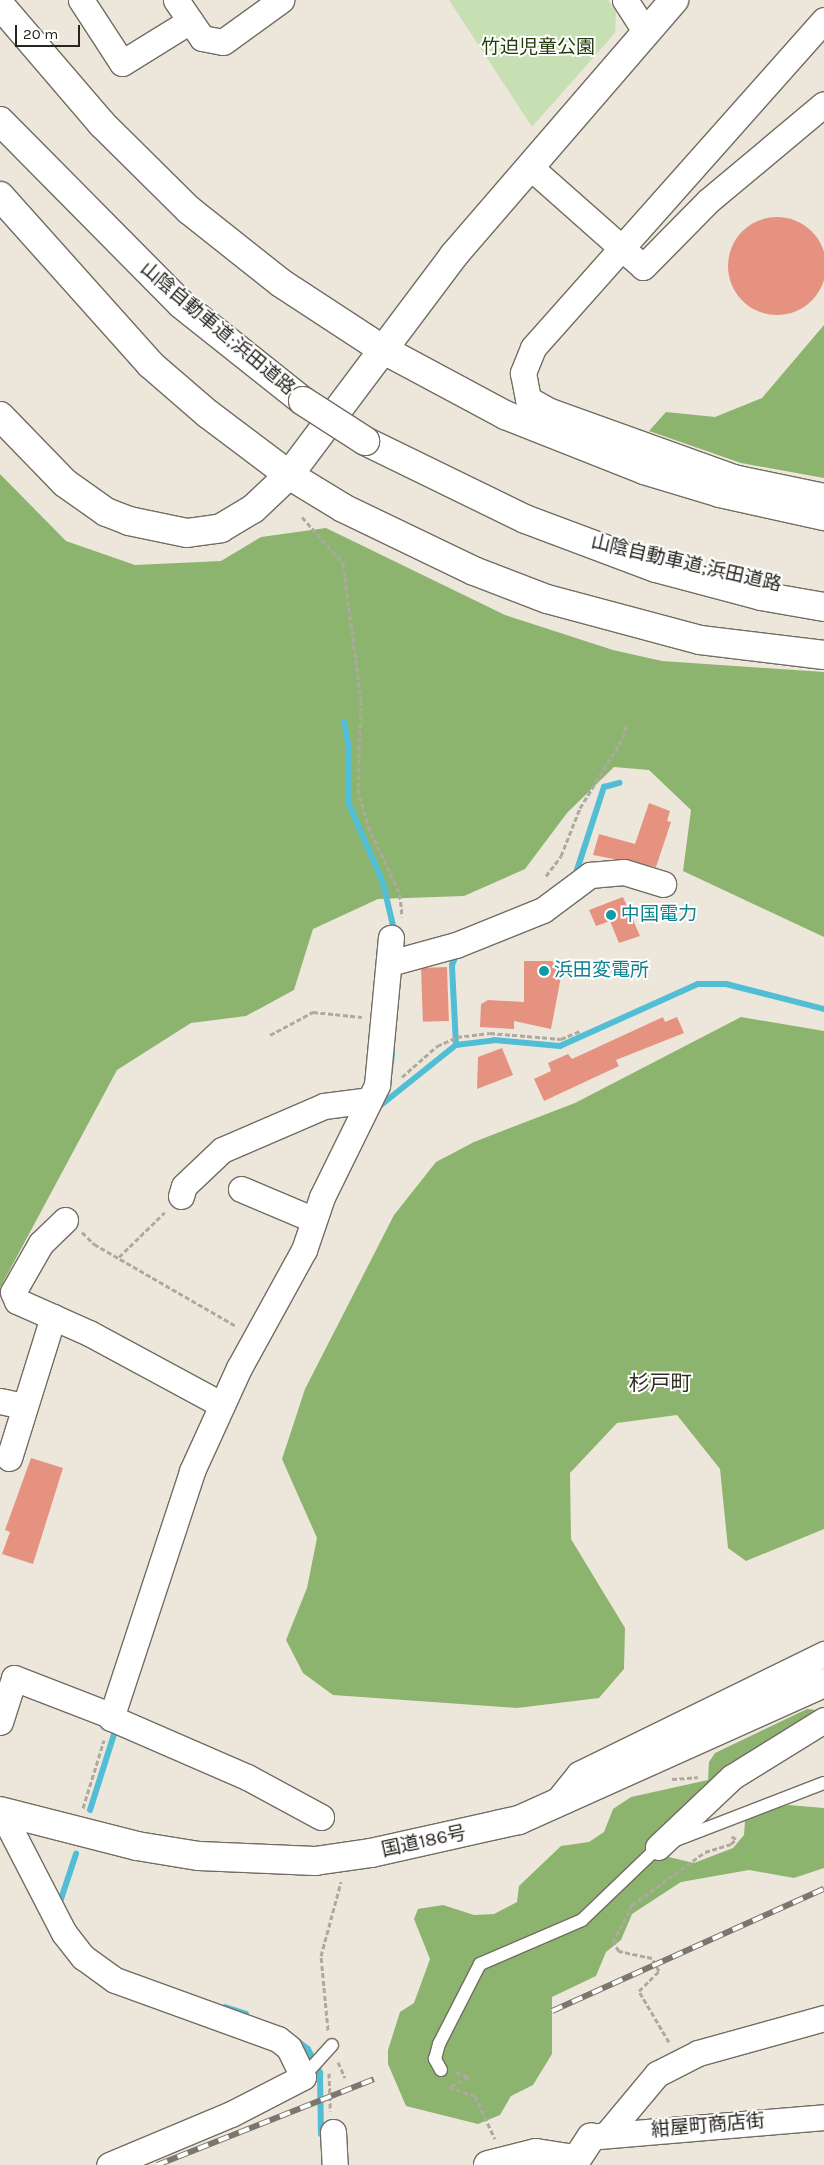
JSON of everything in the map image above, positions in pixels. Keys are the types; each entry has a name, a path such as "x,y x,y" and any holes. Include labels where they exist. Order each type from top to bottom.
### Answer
{"main road":[{"path":"0,416 46,467 106,512 155,530 187,533 222,528 253,509 289,475 382,349 529,166 674,0"},
{"path":"0,5 102,124 189,210 281,283 382,349 504,415 644,470 720,493 824,516"},
{"name":"山陰自動車道;浜田道路","path":"0,121 175,298 304,401 365,441 474,497 577,540 711,584 824,607"},
{"path":"0,196 150,364 289,475 400,538 547,599 700,640 824,655"},
{"name":"山陰自動車道;浜田道路","path":"577,540 701,572 824,592"},
{"name":"国道186号","path":"0,1811 76,1831 199,1856 259,1861 347,1856 502,1825 554,1805 824,1683"},
{"path":"492,2154 536,2153 574,2162 599,2136"}],"street":[{"path":"81,0 122,62 190,21"},
{"path":"176,0 202,38 223,42 281,0"},
{"path":"625,0 646,32"},
{"path":"824,20 533,348 523,373 528,399 649,450 733,477 824,496"},
{"path":"529,166 643,267 708,201 824,104"},
{"path":"390,963 456,944 544,910 590,875 624,872 663,884"},
{"path":"115,1719 192,1471 222,1405 304,1250 314,1220 377,1085 385,1020 391,938"},
{"path":"181,1196 184,1186 222,1150 324,1106 369,1100"},
{"path":"241,1189 314,1220"},
{"path":"65,1220 41,1243 13,1292 17,1302 53,1317 222,1405"},
{"path":"9,1458 53,1317"},
{"path":"0,1401 24,1406"},
{"path":"554,1805 579,1774 824,1654"},
{"path":"0,1722 7,1675 115,1719 247,1777 321,1817"},
{"path":"658,1847 730,1779 824,1720"},
{"path":"0,1811 64,1933 83,1957 115,1980 278,2039 290,2048 306,2073 231,2114 110,2165"},
{"path":"599,2136 657,2074 698,2053 824,2018"},
{"name":"紺屋町商店街","path":"599,2136 824,2117"},
{"path":"333,2132 336,2165"}],"lane":[{"path":"441,2070 435,2059 438,2044 480,1964 582,1920 658,1847 704,1827 824,1783"},
{"path":"306,2073 329,2052"}],"path":[{"path":"302,517 343,563 361,700 358,789 368,826 400,894 405,932 391,938"},
{"path":"541,881 558,861 573,821 623,738 626,726"},
{"path":"270,1035 313,1012 385,1020"},
{"path":"369,1100 381,1096 437,1046 457,1037 490,1032 561,1039 580,1031"},
{"path":"119,1257 181,1196"},
{"path":"65,1220 119,1257 256,1338"},
{"path":"76,1831 115,1719"},
{"path":"665,1782 721,1775 730,1779"},
{"path":"681,2062 640,1990 659,1971 652,1958 619,1951 613,1942 632,1904 700,1855 736,1839 704,1827"},
{"path":"333,2132 321,1956 347,1856"},
{"path":"329,2052 345,2078"},
{"path":"441,2070 467,2074 467,2080 449,2087 476,2096 489,2117 492,2154"}],"green space":[{"name":"竹迫児童公園","path":"449,0 608,0 616,12 615,33 532,127"},
{"path":"824,325 824,478 741,463 649,431 666,412 715,417 762,398"},
{"path":"0,474 66,541 135,565 221,561 261,537 326,528 505,615 613,650 662,661 824,672 824,937 683,871 691,810 649,770 614,767 567,813 525,869 464,896 378,899 313,929 294,990 246,1016 191,1023 117,1070 0,1288"},
{"path":"741,1017 824,1031 824,1529 746,1561 728,1548 720,1469 677,1415 617,1423 570,1473 571,1539 625,1628 624,1669 599,1698 517,1708 333,1695 303,1673 286,1640 307,1588 317,1538 282,1459 305,1389 394,1215 436,1162 474,1142 575,1103"},
{"path":"807,1709 817,1710 647,1842 656,1854 694,1863 733,1848 744,1835 745,1821 761,1813 788,1805 824,1808 824,1868 794,1878 749,1870 681,1882 632,1914 621,1940 606,1952 596,1976 552,1997 552,2054 533,2085 511,2096 500,2115 478,2124 406,2106 388,2064 388,2050 400,2012 414,2003 430,1959 414,1919 418,1909 443,1905 474,1915 494,1914 517,1902 519,1886 561,1846 589,1842 604,1832 613,1809 631,1797 708,1780 709,1762 715,1753"}],"building":[{"path":"777,217 796,221 812,231 822,247 826,266 822,285 812,301 796,311 777,315 758,311 742,301 732,285 728,266 732,247 742,231 758,221"},
{"path":"649,803 670,811 667,821 671,822 656,867 593,855 599,834 635,844"},
{"name":"中国電力","path":"623,897 640,936 619,943 610,921 596,926 589,910"},
{"path":"524,961 564,961 551,1029 514,1021 514,1029 480,1027 481,1004 488,1000 524,1002"},
{"path":"447,967 449,1021 423,1022 421,968"},
{"path":"663,1017 665,1022 677,1017 684,1033 616,1060 619,1066 544,1101 534,1079 551,1071 548,1063 568,1054 572,1059"},
{"path":"502,1048 513,1075 477,1089 478,1057"},
{"path":"31,1458 63,1468 33,1564 2,1554 10,1532 5,1530"}],"waterway":[{"path":"344,722 349,747 348,802 383,883 395,934"},
{"path":"575,876 604,787 619,783"},
{"path":"456,1045 452,965 457,953"},
{"path":"376,1109 456,1045 494,1040 560,1046 698,984 726,984 824,1009"},
{"path":"389,1076 392,1054"},
{"path":"90,1810 117,1725"},
{"path":"60,1902 76,1854"},
{"path":"225,2007 246,2014"},
{"path":"295,2039 308,2049 320,2073 321,2134"}],"railway":[{"path":"552,2011 824,1889"},
{"path":"157,2165 374,2079"}],"place":[{"name":"中国電力","path":"611,915"},
{"name":"浜田変電所","path":"544,971"}],"district":[{"name":"杉戸町","path":"660,1383"}]}
